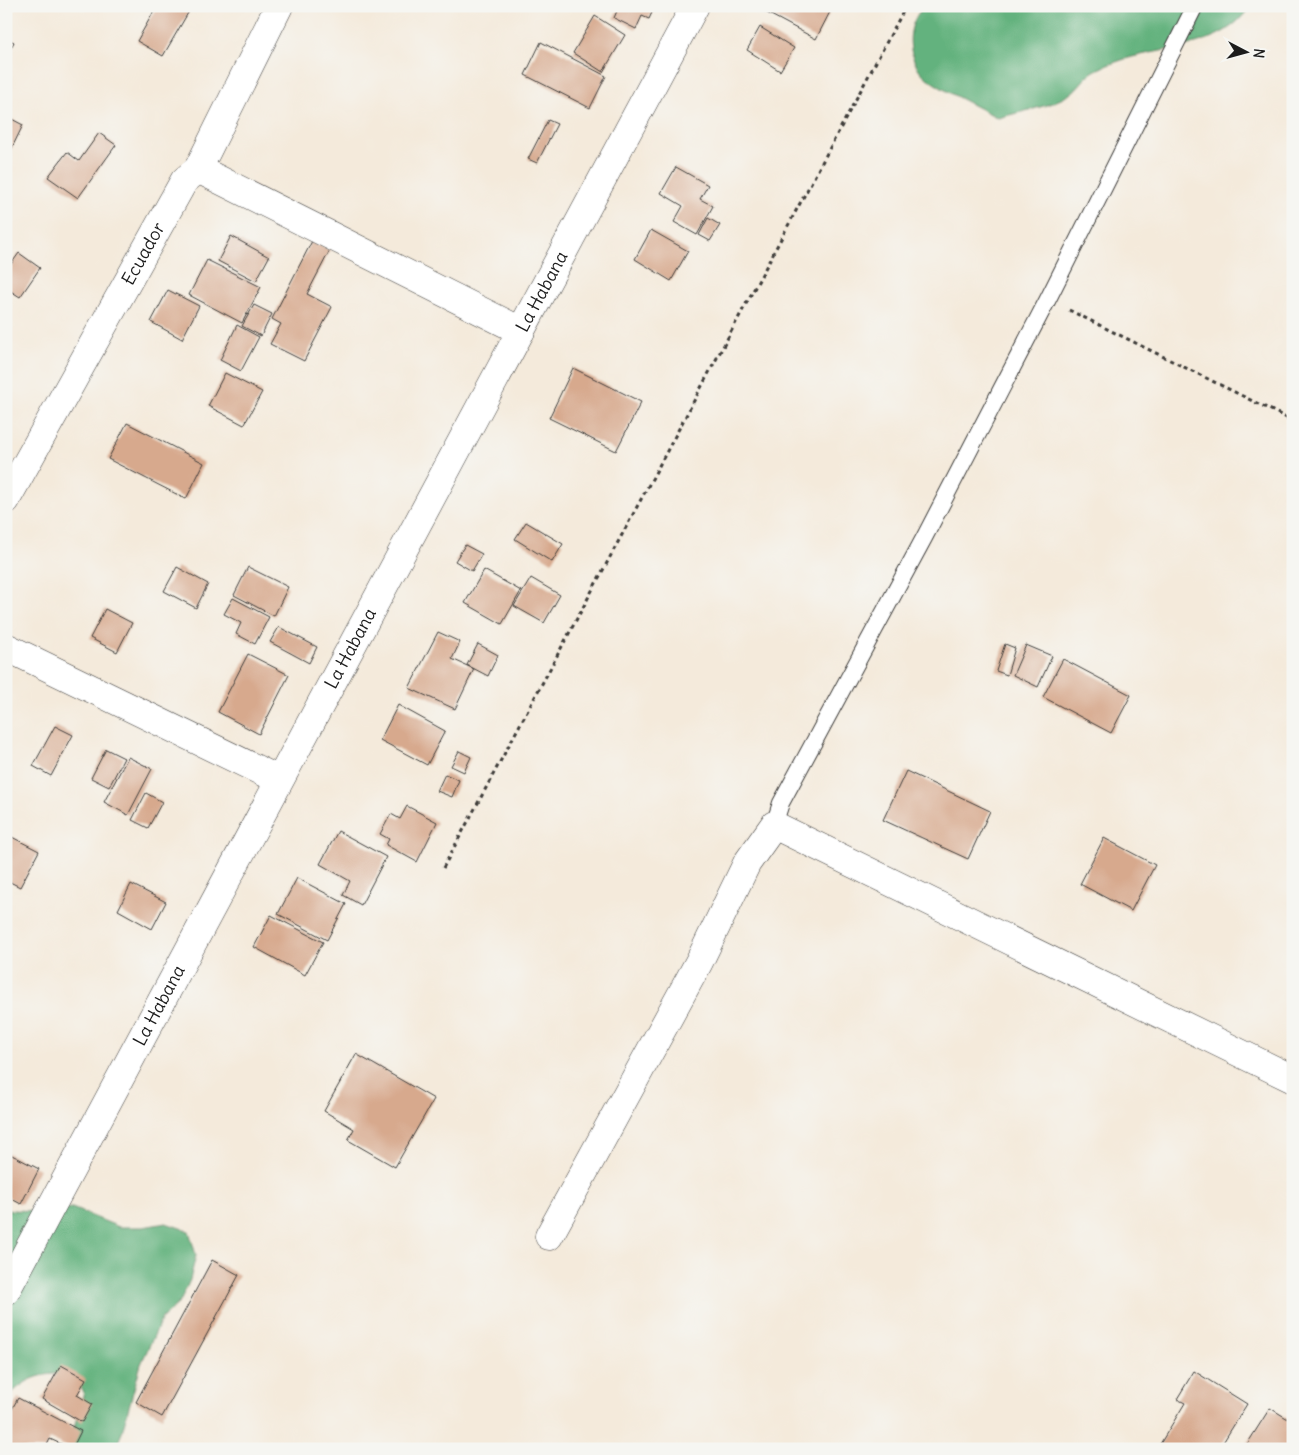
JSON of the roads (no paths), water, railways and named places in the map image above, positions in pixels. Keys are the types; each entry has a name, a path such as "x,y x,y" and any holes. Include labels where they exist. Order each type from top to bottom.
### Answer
{"street":[{"name":"Ecuador","path":"6,500 184,181 198,169 279,6"},
{"name":"La Habana","path":"6,1291 695,6"},
{"path":"198,169 522,331"},
{"path":"6,647 279,780"},
{"path":"549,1236 699,962 747,863 774,825 1293,1079"}],"lane":[{"path":"774,825 781,803 924,538 1048,299 1195,6"}]}
